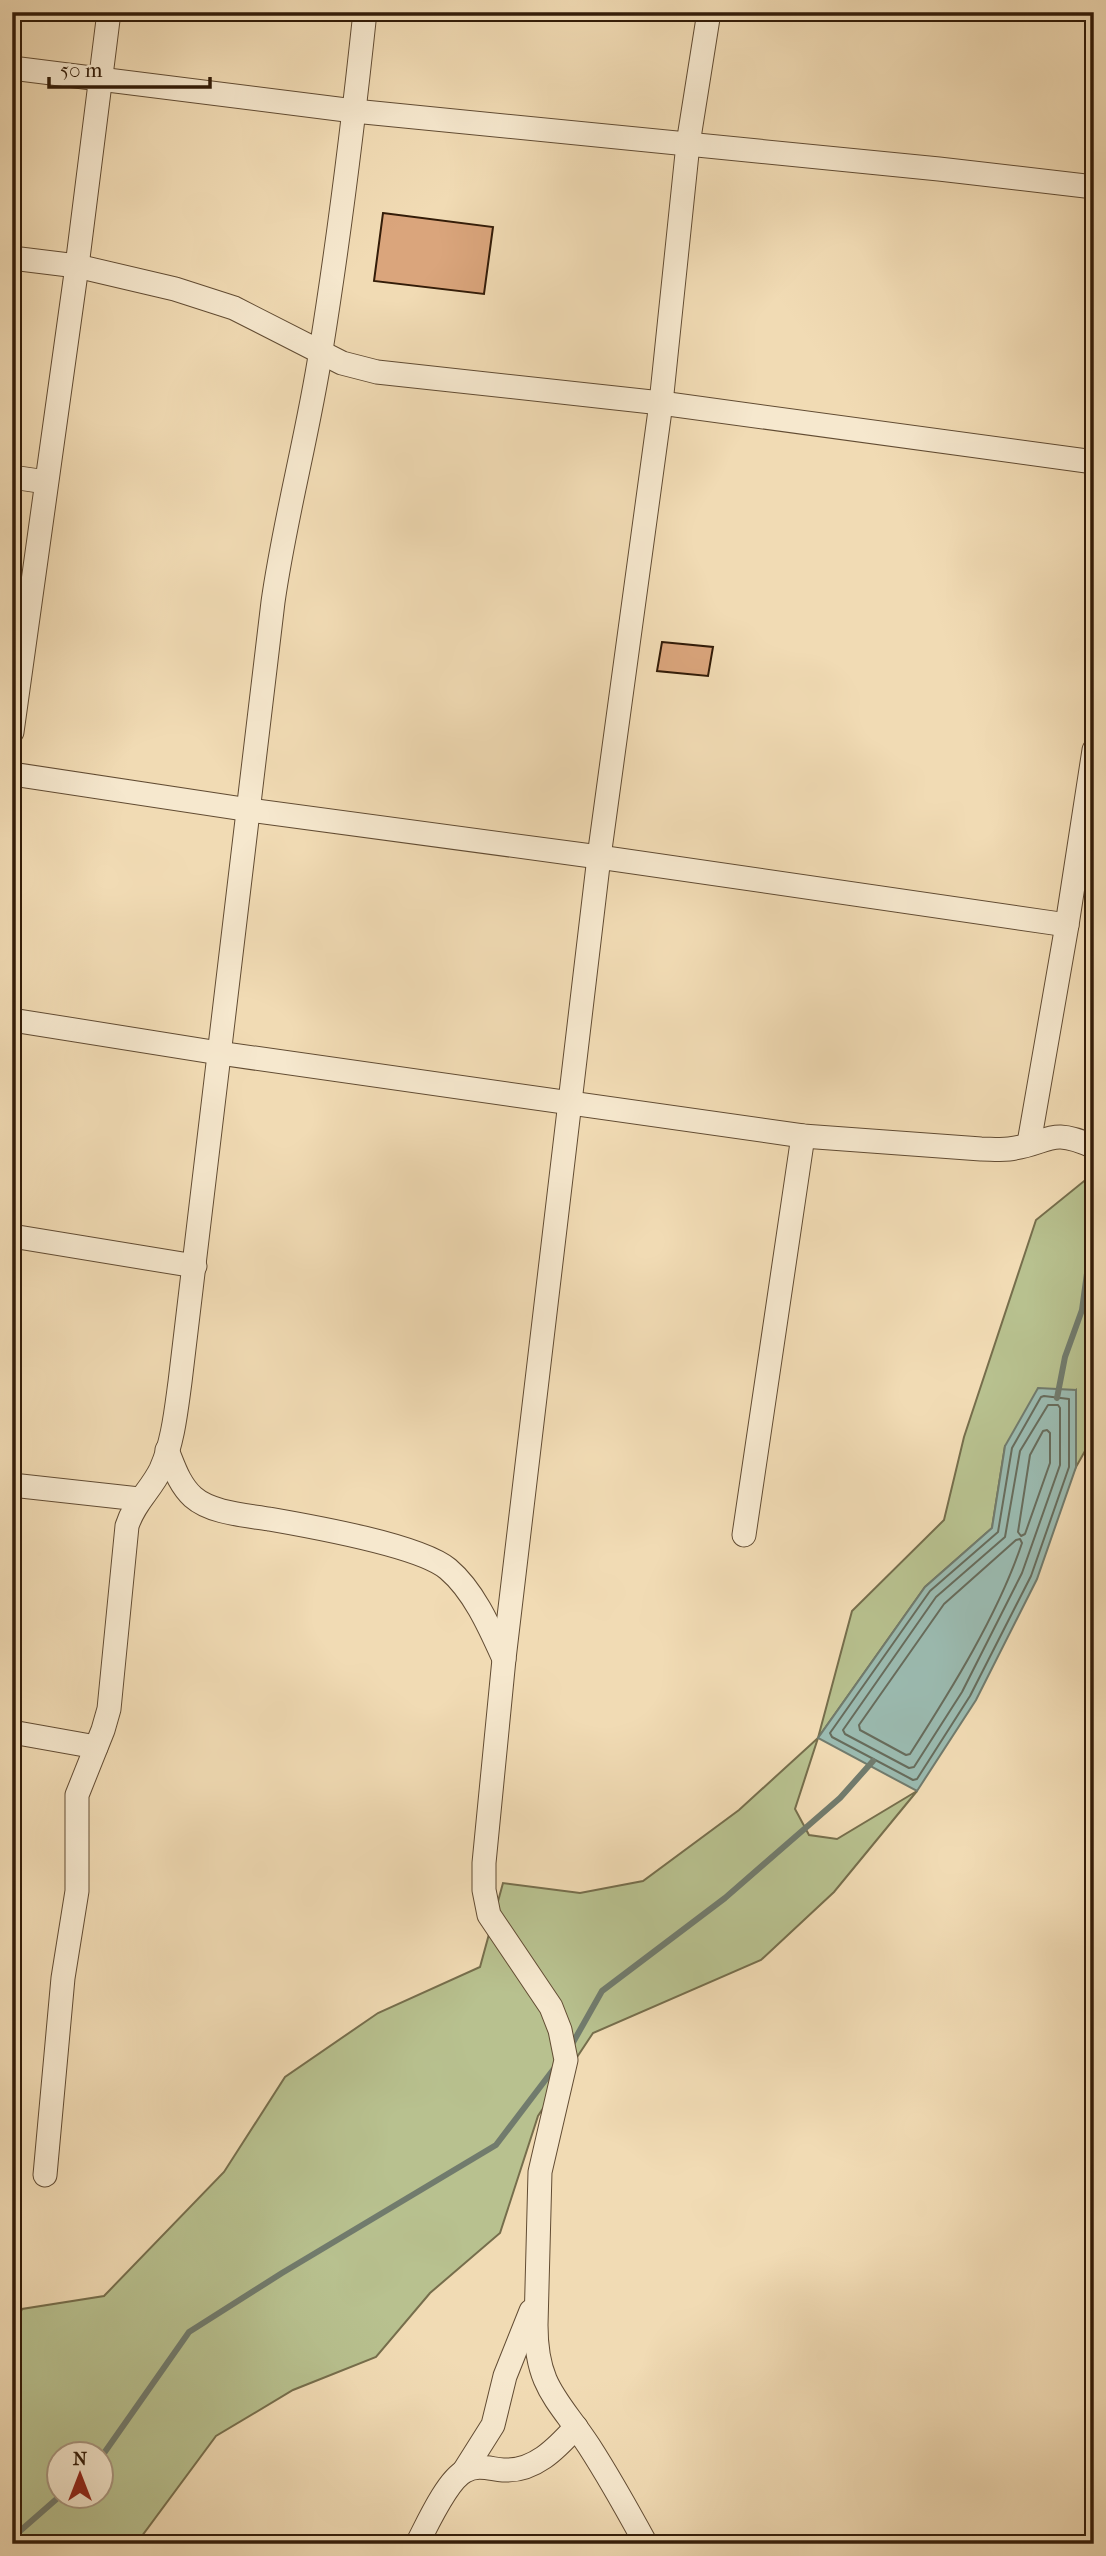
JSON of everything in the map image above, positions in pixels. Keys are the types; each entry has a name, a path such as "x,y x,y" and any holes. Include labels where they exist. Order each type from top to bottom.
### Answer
{"street":[{"path":"12,733 77,266 109,12"},
{"path":"46,2175 63,1978 77,1891 77,1796 109,1709 127,1526 139,1499 160,1470 167,1450 180,1382 280,551 321,353 365,12"},
{"path":"646,2544 576,2427 546,2386 539,2366 536,2347 540,2172 566,2060 560,2029 551,2007 489,1915 484,1890 484,1863 504,1659 599,857 661,402 688,144 709,12"},
{"path":"12,68 354,111 1094,187"},
{"path":"12,258 77,266 175,289 234,308 342,363 377,372 661,402 1094,462"},
{"path":"12,477 46,482"},
{"path":"1029,1143 1068,925 1094,750"},
{"path":"12,774 1068,925"},
{"path":"12,1020 219,1053 803,1136 1009,1149 1054,1135 1078,1139 1094,1147"},
{"path":"744,1535 803,1136"},
{"path":"12,1236 195,1266"},
{"path":"167,1450 182,1485 195,1499 208,1505 233,1513 302,1525 408,1550 431,1559 447,1569 476,1605 504,1659"},
{"path":"12,1485 139,1499"},
{"path":"12,1732 96,1747"},
{"path":"417,2544 446,2494 493,2425 505,2376 537,2295"},
{"path":"464,2471 486,2467 521,2470 537,2463 576,2427"}],"green space":[{"path":"1094,1173 1094,1435 1076,1467 1076,1390 1005,1446 992,1528 925,1587 818,1738 852,1611 944,1520 964,1437 1036,1220"},
{"path":"818,1738 795,1809 809,1835 837,1839 917,1791 834,1892 761,1960 593,2033 538,2116 500,2233 430,2293 376,2357 293,2390 216,2436 136,2544 12,2544 12,2331 22,2309 104,2296 224,2172 285,2077 378,2013 480,1967 503,1883 580,1893 643,1881 739,1810"}],"water":[{"path":"1038,1388 1076,1390 1076,1467 1037,1579 976,1700 917,1791 818,1738 925,1587 992,1528 1005,1446"}],"building":[{"path":"383,213 493,227 484,294 374,281"},
{"path":"662,642 713,647 708,676 657,671"}],"waterway":[{"path":"1057,1398 1065,1357 1082,1310 1088,1266 1094,1259"},
{"path":"571,2046 602,1991 725,1898 840,1798 873,1761"},
{"path":"113,2440 189,2332 496,2145 556,2066"},
{"path":"12,2538 46,2508"}]}
